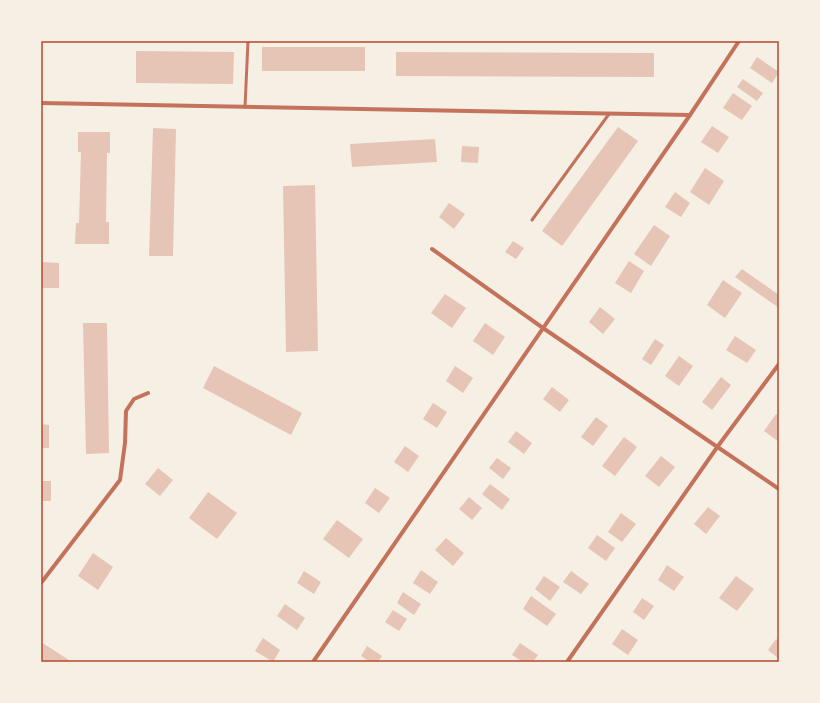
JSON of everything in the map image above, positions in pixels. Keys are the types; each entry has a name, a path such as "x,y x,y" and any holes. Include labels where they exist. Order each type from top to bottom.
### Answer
{"street":[{"path":"313,662 690,115 739,41"},
{"path":"41,103 690,115"},
{"path":"432,249 543,328 779,489"},
{"path":"567,662 718,446 779,364"},
{"path":"41,583 120,480 125,444 126,411 134,399 148,393"}],"lane":[{"path":"245,107 248,41"},
{"path":"532,220 609,114"}],"building":[{"path":"262,47 365,47 365,71 262,71"},
{"path":"136,51 234,52 233,84 136,83"},
{"path":"396,52 654,53 654,77 396,76"},
{"path":"757,57 779,72 772,83 750,68"},
{"path":"743,79 763,93 757,101 737,87"},
{"path":"733,93 752,106 742,120 723,108"},
{"path":"712,126 729,137 718,153 701,142"},
{"path":"618,127 638,141 562,246 542,231"},
{"path":"153,128 176,129 173,256 149,256"},
{"path":"78,132 110,132 110,153 107,153 106,222 109,222 109,244 75,244 76,223 79,223 81,152 78,152"},
{"path":"435,139 437,162 352,167 350,144"},
{"path":"462,146 479,147 478,163 461,162"},
{"path":"705,168 724,181 709,205 690,192"},
{"path":"315,185 318,351 286,352 283,186"},
{"path":"675,192 690,203 681,217 665,207"},
{"path":"449,203 465,214 454,229 439,217"},
{"path":"654,225 670,236 651,266 634,254"},
{"path":"513,241 524,248 516,259 505,252"},
{"path":"629,261 644,271 631,293 615,283"},
{"path":"41,262 59,263 59,288 41,288"},
{"path":"742,269 779,295 779,308 735,277"},
{"path":"723,280 742,293 725,318 707,305"},
{"path":"445,294 466,308 452,328 431,313"},
{"path":"600,307 615,319 603,334 589,322"},
{"path":"83,323 107,323 109,453 86,454"},
{"path":"485,323 505,337 493,355 473,341"},
{"path":"735,336 756,350 747,363 726,350"},
{"path":"655,339 664,345 651,365 642,359"},
{"path":"679,356 693,366 679,386 665,376"},
{"path":"214,366 302,413 291,435 203,388"},
{"path":"455,366 473,378 463,393 446,381"},
{"path":"721,377 731,385 712,410 702,402"},
{"path":"552,387 569,400 560,412 543,399"},
{"path":"433,403 447,412 437,428 423,419"},
{"path":"776,414 779,416 779,442 764,431"},
{"path":"596,417 608,426 593,446 581,437"},
{"path":"41,424 49,425 49,448 41,448"},
{"path":"516,431 532,443 524,454 508,442"},
{"path":"624,437 637,447 615,476 602,466"},
{"path":"405,446 419,456 408,472 394,462"},
{"path":"661,456 675,467 659,487 645,476"},
{"path":"497,458 511,468 503,479 489,468"},
{"path":"158,468 173,480 160,496 145,484"},
{"path":"41,481 51,481 51,501 41,501"},
{"path":"490,484 510,499 502,510 482,494"},
{"path":"375,488 390,498 379,513 365,503"},
{"path":"208,492 237,513 217,539 189,518"},
{"path":"469,497 482,508 472,520 459,509"},
{"path":"708,507 720,516 706,534 694,524"},
{"path":"621,513 636,524 622,542 608,532"},
{"path":"337,520 363,539 349,558 323,539"},
{"path":"597,535 615,548 606,561 588,548"},
{"path":"446,538 464,553 453,566 435,550"},
{"path":"93,553 113,567 98,590 78,576"},
{"path":"667,565 684,577 674,591 658,580"},
{"path":"421,570 438,582 430,594 413,583"},
{"path":"304,571 321,582 314,594 297,583"},
{"path":"571,571 589,584 581,594 563,582"},
{"path":"544,576 560,587 550,601 535,589"},
{"path":"736,576 754,589 737,611 719,598"},
{"path":"403,592 421,604 414,615 397,603"},
{"path":"531,596 556,614 547,626 523,609"},
{"path":"642,598 654,606 644,620 633,612"},
{"path":"285,604 305,618 297,630 277,616"},
{"path":"393,610 407,619 399,631 385,622"},
{"path":"622,629 638,640 628,655 612,644"},
{"path":"263,638 280,650 273,662 255,651"},
{"path":"776,639 779,642 779,659 768,650"},
{"path":"41,642 72,662 41,662"},
{"path":"520,643 538,655 533,662 523,662 512,655"},
{"path":"367,646 382,656 378,662 370,662 361,656"}]}
